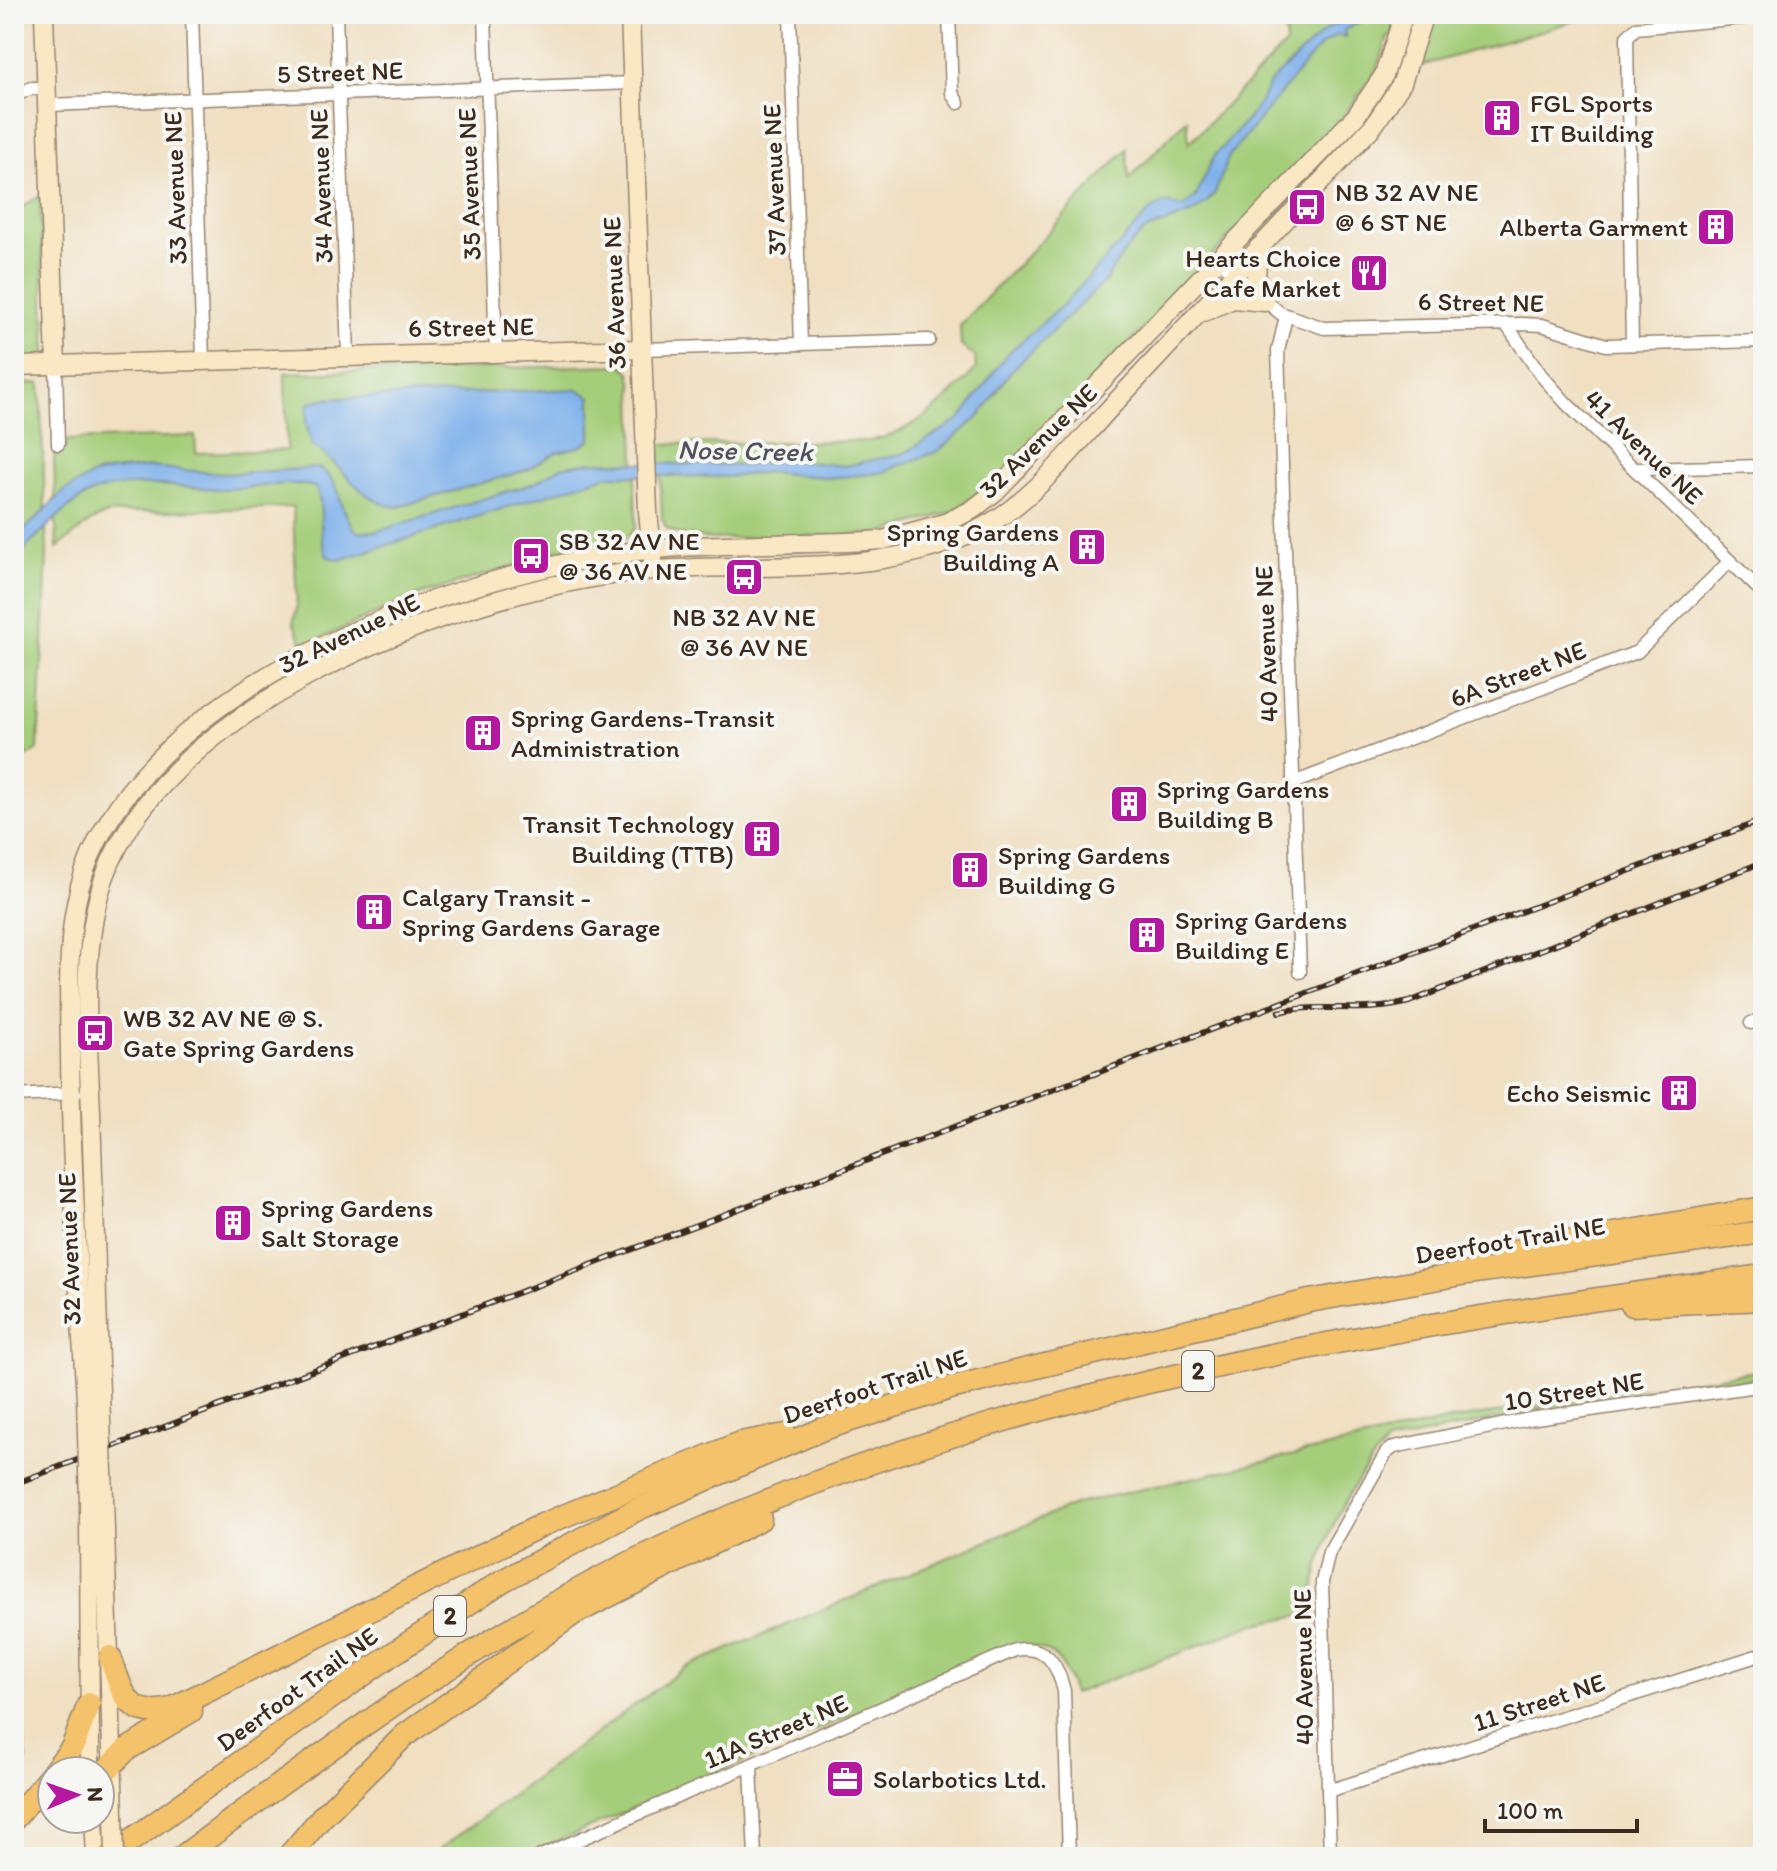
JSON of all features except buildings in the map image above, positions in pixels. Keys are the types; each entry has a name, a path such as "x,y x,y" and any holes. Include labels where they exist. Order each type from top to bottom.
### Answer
{"highway":[{"path":"1309,1301 1465,1260 1763,1208"},
{"name":"Deerfoot Trail NE","path":"108,1857 388,1657 502,1581 638,1509 823,1429 965,1384 1309,1301 1468,1273 1763,1232"},
{"name":"2","path":"182,1857 383,1713 533,1617 646,1555 749,1508 833,1476 1060,1405 1262,1356 1571,1302 1763,1276"},
{"path":"1571,1302 1648,1306 1763,1299"},
{"path":"110,1657 128,1702 146,1713 171,1709 340,1622 542,1525 740,1443 823,1429"},
{"path":"288,1857 321,1818 404,1736 573,1614 767,1515 833,1476"},
{"path":"116,1760 126,1750 340,1622"},
{"path":"67,1755 89,1704"},
{"path":"14,1822 36,1794"},
{"path":"14,1822 36,1807"}],"main road":[{"path":"44,14 56,365"},
{"name":"36 Avenue NE","path":"630,14 648,512 655,570"},
{"name":"32 Avenue NE","path":"107,1755 110,1657 96,1501 93,1396 88,967 100,890 134,818 176,770 262,705 378,642 477,605 519,594 655,570 894,558 942,545 982,528 1011,510 1389,106 1413,55 1424,14"},
{"name":"32 Avenue NE","path":"93,1396 70,1093 69,970 72,929 81,883 119,806 161,757 256,684 369,624 475,584 651,549 883,540 919,533 972,510 1021,467 1373,96 1404,18"},
{"path":"1192,320 1233,299 1265,302 1256,275 1259,247"},
{"name":"6 Street NE","path":"14,366 642,349"},
{"name":"32 Avenue NE","path":"90,1755 96,1501"},
{"path":"95,1835 96,1857"},
{"name":"32 Avenue NE","path":"114,1835 115,1857"}],"street":[{"name":"33 Avenue NE","path":"192,14 203,361"},
{"name":"34 Avenue NE","path":"336,14 348,356"},
{"name":"35 Avenue NE","path":"485,14 496,353"},
{"name":"37 Avenue NE","path":"790,14 801,344"},
{"path":"949,14 952,93 958,103"},
{"path":"1632,344 1627,37 1630,30 1763,16"},
{"name":"5 Street NE","path":"14,96 31,88 48,96 194,99 633,83"},
{"name":"6 Street NE","path":"1218,260 1265,302 1286,316 1306,324 1341,329 1542,325 1606,345 1763,341"},
{"name":"40 Avenue NE","path":"1286,316 1278,351 1300,972"},
{"name":"41 Avenue NE","path":"1506,324 1557,394 1763,593"},
{"name":"6 Street NE","path":"642,349 929,340"},
{"path":"56,365 58,444"},
{"path":"1636,469 1763,466"},
{"name":"6A Street NE","path":"1293,783 1637,652 1730,561"},
{"path":"14,1096 90,1092"},
{"name":"10 Street NE","path":"1394,1447 1529,1419 1763,1385"},
{"name":"40 Avenue NE","path":"1330,1857 1322,1582 1329,1552 1386,1453 1394,1447"},
{"name":"11A Street NE","path":"539,1857 1015,1650 1032,1647 1048,1656 1059,1670 1064,1691 1069,1857"},
{"name":"11 Street NE","path":"1328,1791 1763,1654"},
{"path":"751,1766 755,1857"}],"green space":[{"path":"1284,14 1598,14 1421,66 1431,29 1388,37 1377,70 1342,118 1010,469 952,512 878,534 710,539 679,534 666,528 662,518 659,444 870,441 915,423 941,404 976,369 975,356 961,346 960,326 1127,149 1129,179 1187,119 1189,143 1286,44"},
{"path":"40,196 46,353 42,359 14,359 14,212"},
{"path":"623,365 630,372 633,386 636,527 628,537 613,545 556,551 415,596 304,646 293,622 297,609 293,507 109,513 90,522 57,548 54,456 64,450 68,440 195,436 196,453 287,450 285,373"},
{"path":"40,383 47,555 38,749 14,765 14,384"},
{"path":"1763,1370 1763,1377 1537,1410 1387,1443 1358,1480 1335,1522 1319,1567 1312,1613 1255,1624 1073,1694 1066,1672 1054,1656 1037,1648 1014,1645 521,1857 429,1857 686,1667 1076,1504 1450,1420"},
{"path":"14,1690 27,1760 14,1773"}],"water":[{"path":"1352,14 1375,14 1344,30 1345,37 1337,35 1319,47 1229,156 1215,193 1205,204 1192,213 1144,231 1123,253 1106,280 1010,372 980,416 938,451 880,473 831,478 769,472 728,477 609,475 340,560 328,557 324,548 320,504 315,487 292,484 234,489 118,486 79,500 14,561 14,540 63,492 93,475 111,471 151,467 225,474 318,468 332,480 347,516 358,532 378,531 535,483 561,467 590,462 746,465 788,460 845,466 905,453 960,419 1007,354 1064,304 1150,211 1164,203 1184,207 1196,197 1214,156 1254,112 1272,80 1323,32"},
{"path":"577,389 591,397 591,439 582,446 557,452 527,470 398,507 373,499 362,491 312,445 306,423 308,404 322,399"}],"railway":[{"path":"14,1484 1763,820"},
{"path":"1279,1012 1311,1008 1375,1008 1409,1002 1763,862"}],"place":[{"name":"FGL Sports IT Building","path":"1502,118"},
{"name":"NB 32 AV NE @ 6 ST NE","path":"1307,207"},
{"name":"Alberta Garment","path":"1716,227"},
{"name":"Hearts Choice Cafe Market","path":"1369,273"},
{"name":"Spring Gardens Building A","path":"1087,547"},
{"name":"SB 32 AV NE @ 36 AV NE","path":"531,556"},
{"name":"NB 32 AV NE @ 36 AV NE","path":"744,577"},
{"name":"Spring Gardens-Transit Administration","path":"483,733"},
{"name":"Spring Gardens Building B","path":"1129,804"},
{"name":"Transit Technology Building (TTB)","path":"762,839"},
{"name":"Spring Gardens Building G","path":"970,870"},
{"name":"Calgary Transit - Spring Gardens Garage","path":"374,912"},
{"name":"Spring Gardens Building E","path":"1147,935"},
{"name":"WB 32 AV NE @ S. Gate Spring Gardens","path":"95,1033"},
{"name":"Echo Seismic","path":"1679,1093"},
{"name":"Spring Gardens Salt Storage","path":"233,1223"},
{"name":"Solarbotics Ltd.","path":"845,1779"}],"water label":[{"name":"Nose Creek","path":"745,450"}]}
